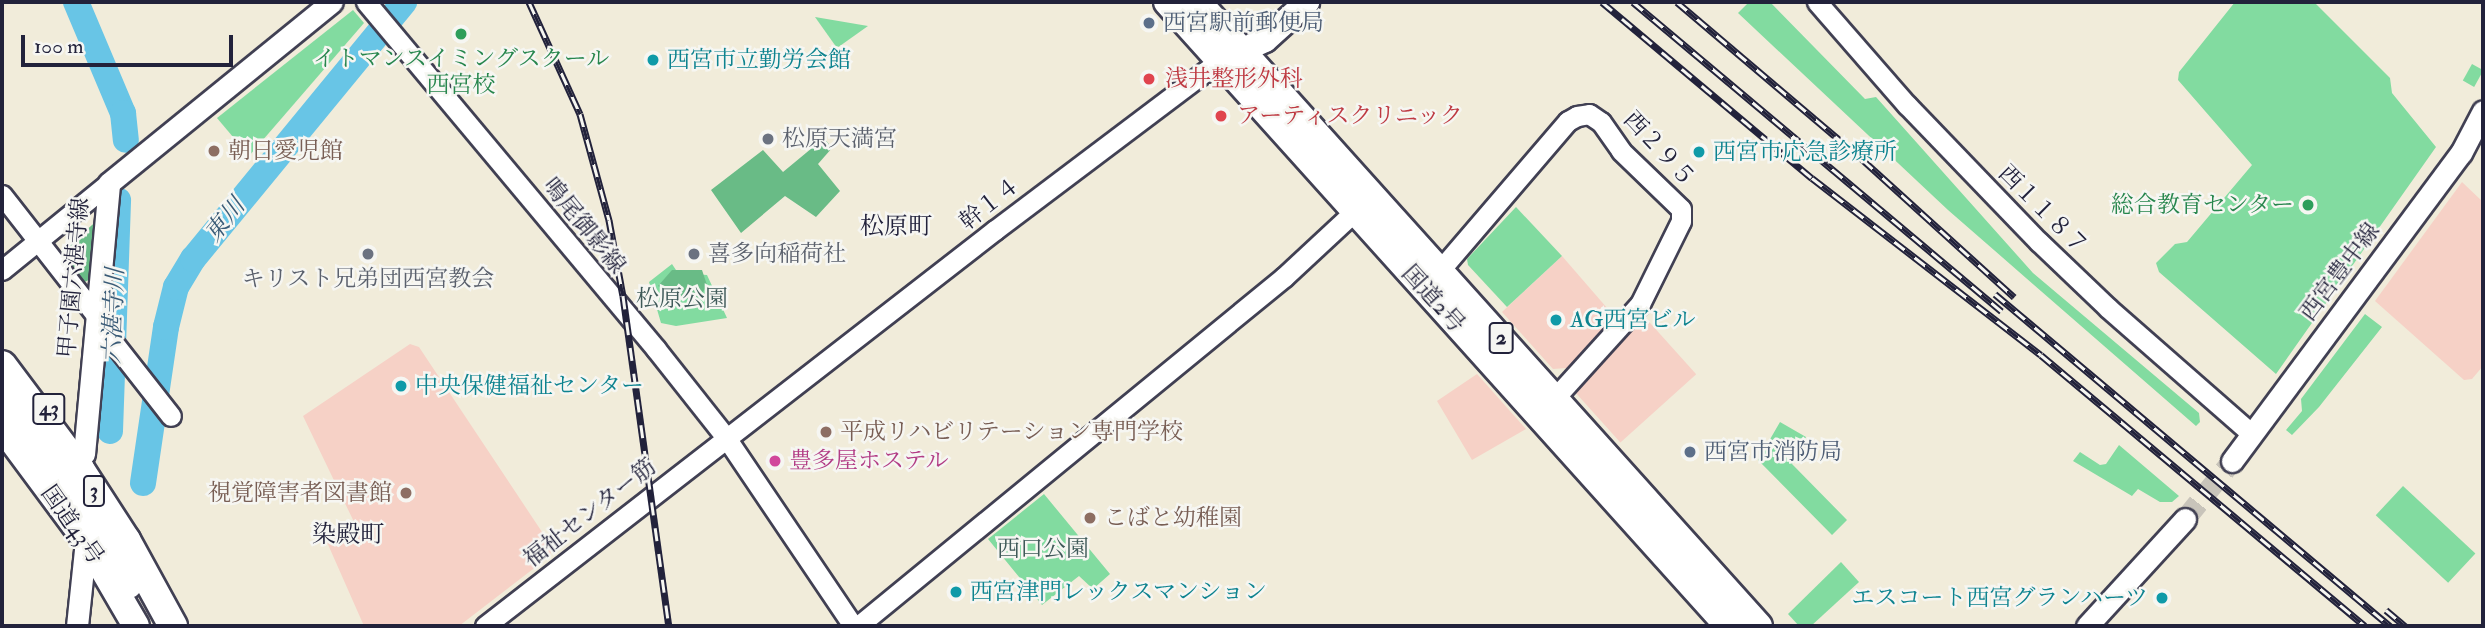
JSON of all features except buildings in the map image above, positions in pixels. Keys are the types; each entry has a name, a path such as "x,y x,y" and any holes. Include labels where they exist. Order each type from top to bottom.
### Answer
{"highway":[{"name":"国道2号","path":"1167,2 1231,56 1441,270 1759,626"},
{"name":"国道2号","path":"1198,2 1231,56 1355,211 1728,626"},
{"name":"国道43号","path":"2,351 84,453 158,576 183,626"},
{"name":"3","path":"2,365 80,469 126,540 173,626"},
{"name":"3","path":"2,401 110,553 152,626"},
{"name":"国道43号","path":"2,427 86,540 136,626"}],"main road":[{"name":"甲子園六湛寺線","path":"84,453 100,324 109,183 332,2"},
{"path":"1231,56 1287,2"},
{"path":"1231,56 1265,40 1307,2"},
{"name":"西宮豊中線","path":"2232,461 2461,153 2483,111"},
{"path":"2087,626 2185,519"},
{"path":"77,626 86,540"}],"street":[{"name":"西１１８７","path":"1817,2 1931,130 2039,242 2108,308 2252,434"},
{"name":"鳴尾御影線","path":"372,9 656,349 727,439 855,626"},
{"name":"幹１４","path":"727,439 1005,222 1231,56"},
{"name":"西２９５","path":"1441,270 1568,121 1577,116 1589,114 1601,122 1621,151 1681,209 1681,220 1640,304 1554,399"},
{"path":"2,270 109,183"},
{"path":"2,195 168,412"},
{"path":"855,626 1284,277 1355,211"},
{"name":"福祉センター筋","path":"485,626 727,439"}],"shaded area":[{"path":"2462,182 2483,202 2483,366 2472,379 2464,380 2375,301"},
{"path":"1562,256 1614,316 1567,368 1553,369 1502,312"},
{"path":"1642,314 1696,374 1620,442 1566,382"},
{"path":"410,344 419,347 552,547 550,556 459,626 364,626 326,540 355,524 303,416"},
{"path":"1477,374 1526,429 1472,460 1437,401"}],"green space":[{"path":"1749,2 1770,2 1865,99 1876,97 2033,273 2199,413 2200,422 2196,426 1948,210 1738,13"},
{"name":"総合教育センター","path":"2235,2 2314,2 2390,78 2392,93 2436,147 2276,374 2159,272 2156,263 2175,244 2187,242 2252,165 2178,80 2179,72"},
{"path":"353,10 364,23 249,156 217,118"},
{"path":"815,17 868,26 837,48"},
{"path":"2472,64 2483,70 2474,87 2463,81"},
{"path":"821,134 832,148 818,164 840,191 816,217 785,196 741,233 711,190 763,150 783,172 812,148 807,138"},
{"path":"1516,207 1562,256 1507,307 1468,265 1467,259"},
{"path":"99,219 98,275 81,284 61,252"},
{"name":"松原公園","path":"672,264 678,273 707,275 727,318 676,326 661,323 649,282"},
{"path":"672,270 702,270 707,285 697,298 683,299 658,286"},
{"path":"2365,314 2382,327 2319,407 2292,435 2286,430 2302,411 2301,399"},
{"path":"1780,422 1806,437 1792,464 1847,520 1832,535 1758,460"},
{"path":"2119,445 2179,496 2172,502 2160,502 2138,489 2132,496 2073,461 2080,452 2100,465 2106,464"},
{"path":"2403,486 2475,554 2448,583 2376,515"},
{"name":"西口公園","path":"1044,494 1110,574 1093,589 1079,576 1042,605 988,539"},
{"path":"1841,562 1859,582 1811,626 1799,626 1788,614"}],"waterway":[{"name":"六湛寺川","path":"76,2 123,113 126,140"},
{"name":"東川","path":"143,483 166,327 176,287 193,259 404,2"},
{"name":"六湛寺川","path":"110,431 118,200"}],"tunnel":[{"path":"2185,519 2232,461"}],"railway":[{"path":"529,2 580,114 609,220 623,296 669,626"},
{"path":"1602,2 1812,178 2041,355 2365,626"},
{"path":"1633,2 2001,311"},
{"path":"1677,2 1863,160 2014,297"},
{"path":"1995,294 2390,626"},
{"path":"2386,610 2405,626"}],"place":[{"name":"西宮駅前郵便局","path":"1149,23"},
{"name":"イトマンスイミングスクール 西宮校","path":"461,34"},
{"name":"西宮市立勤労会館","path":"653,60"},
{"name":"浅井整形外科","path":"1149,79"},
{"name":"アーティスクリニック","path":"1221,116"},
{"name":"松原天満宮","path":"768,139"},
{"name":"朝日愛児館","path":"214,151"},
{"name":"西宮市応急診療所","path":"1699,152"},
{"name":"総合教育センター","path":"2308,205"},
{"name":"キリスト兄弟団西宮教会","path":"368,254"},
{"name":"喜多向稲荷社","path":"694,254"},
{"name":"AG西宮ビル","path":"1556,320"},
{"name":"中央保健福祉センター","path":"401,386"},
{"name":"平成リハビリテーション専門学校","path":"826,432"},
{"name":"西宮市消防局","path":"1690,452"},
{"name":"豊多屋ホステル","path":"775,461"},
{"name":"視覚障害者図書館","path":"406,493"},
{"name":"こばと幼稚園","path":"1090,518"},
{"name":"西宮津門レックスマンション","path":"956,592"},
{"name":"エスコート西宮グランハーツ","path":"2162,598"}],"district":[{"name":"松原町","path":"896,227"},
{"name":"染殿町","path":"348,535"}]}
